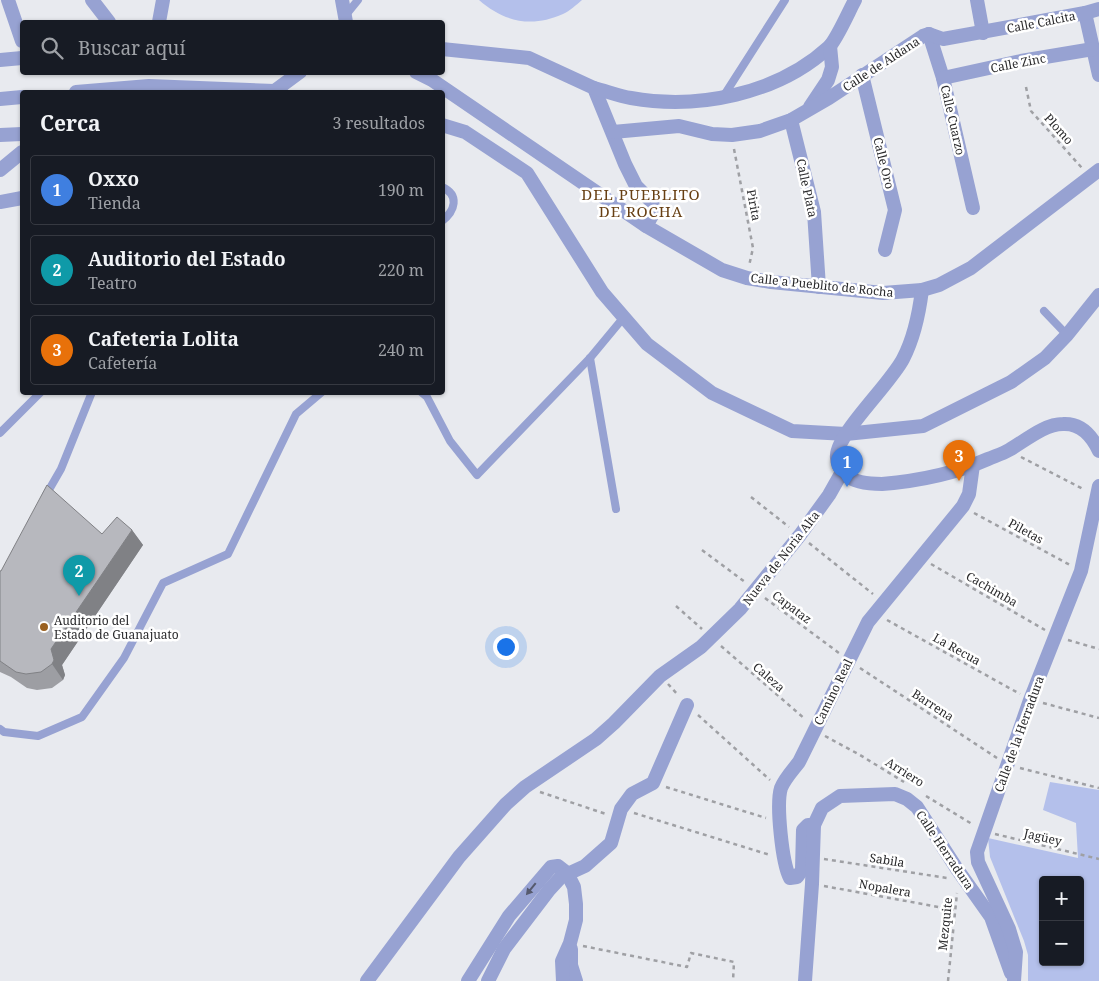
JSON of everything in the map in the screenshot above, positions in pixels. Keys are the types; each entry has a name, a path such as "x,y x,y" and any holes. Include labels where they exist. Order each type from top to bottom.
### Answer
{"street":[{"path":"8,0 20,35"},
{"path":"92,0 107,20"},
{"path":"159,20 163,0"},
{"path":"342,0 345,19"},
{"path":"445,49 529,58 594,88 631,98 689,102 722,98 748,92 778,80 805,65 830,46 855,0"},
{"path":"977,0 983,33"},
{"name":"Calle Calcita","path":"983,33 1099,9"},
{"path":"1085,13 1099,75"},
{"name":"Calle de Aldana","path":"613,132 679,126 712,134 732,135 760,131 791,120 829,98 923,36 929,34 943,39 983,33"},
{"name":"Calle Cuarzo","path":"929,34 944,78 973,208"},
{"name":"Calle de Aldana","path":"809,109 828,80 832,67 830,46"},
{"name":"Calle Zinc","path":"944,78 1021,61 1094,50"},
{"path":"0,60 20,58"},
{"path":"278,90 296,75"},
{"name":"Calle a Pueblito de Rocha","path":"422,75 646,226 722,270 747,278 883,293 922,290 939,285 971,268 1095,173"},
{"name":"Calle Oro","path":"862,75 895,210 885,250"},
{"path":"100,90 149,86 234,90"},
{"path":"594,88 636,186 652,202 654,212 646,226"},
{"path":"0,99 20,97"},
{"name":"Calle Plata","path":"791,120 814,212 819,287"},
{"path":"445,126 464,132 527,173 602,292 647,344 712,393 792,431 846,434 923,426 1011,382 1045,358 1067,335 1099,295"},
{"path":"0,136 20,134"},
{"path":"0,170 20,154"},
{"path":"0,202 20,198"},
{"path":"922,290 918,316 903,359 841,442 837,456 842,472 851,479 872,484 912,481 947,474 1008,450 1036,434 1060,424 1073,424 1084,430 1094,440 1099,451"},
{"name":"Camino Real","path":"780,790 799,762 868,622 962,506 969,494 972,465"},
{"name":"Nueva de Noria Alta","path":"367,981 459,857 506,804 525,787 596,740 660,676 712,638 740,609 800,535 829,495 842,472"},
{"name":"Calle de la Herradura","path":"1014,981 1016,952 1009,929 978,862 978,852 1030,700 1081,572 1098,491"},
{"path":"488,981 504,949 557,881 567,873 586,866 611,843 619,813 632,794 653,783 687,704"},
{"path":"780,790 783,859 790,878 797,877 802,870 803,830 808,825 814,825 805,981"},
{"name":"Calle Herradura","path":"814,825 822,808 840,796 895,794 907,799 917,807 958,875 991,916 1014,981"},
{"path":"468,981 509,916 539,879 551,867 558,866 567,873 574,887 576,904 576,920 570,943 562,961 562,981"},
{"path":"570,943 571,965 576,981"}],"lane":[{"path":"345,19 358,0"},
{"path":"722,98 785,0"},
{"path":"445,189 452,194 455,200 453,210 445,219"},
{"path":"1044,311 1067,335"},
{"path":"425,395 450,441 477,475 590,358 624,317"},
{"path":"590,358 616,509"},
{"path":"0,434 39,395"},
{"path":"40,506 61,469 91,395"},
{"path":"0,729 4,732 38,736 82,717 124,658 163,583 228,554 296,414 318,395"}],"path":[{"name":"Plomo","path":"1026,87 1031,110 1095,173"},
{"name":"Pirita","path":"732,135 753,248 747,278"},
{"path":"1008,450 1098,491"},
{"name":"La Recua","path":"751,497 800,535 879,608 1030,700 1099,718"},
{"name":"Piletas","path":"962,506 1081,572"},
{"name":"Capataz","path":"702,550 848,660"},
{"name":"Cachimba","path":"921,558 1055,636 1099,649"},
{"name":"Caleza","path":"676,606 815,729"},
{"name":"Barrena","path":"848,660 1008,764 1099,788"},
{"path":"660,676 687,704 780,790"},
{"name":"Arriero","path":"815,729 910,786"},
{"path":"653,783 781,822"},
{"path":"525,787 783,859"},
{"name":"Arriero","path":"926,796 984,831"},
{"name":"Jagüey","path":"984,831 1099,859"},
{"name":"Sabila","path":"813,857 958,875"},
{"name":"Mezquite","path":"948,981 958,875"},
{"name":"Nopalera","path":"812,884 955,910"},
{"path":"570,943 687,967 691,953 734,962 733,981"}],"shaded area":[{"path":"479,0 582,0 571,10 563,14 540,21 529,22 508,18"},
{"path":"1050,782 1099,790 1099,981 1028,981 1028,955 990,857 988,838 1078,858 1076,823 1043,810"}],"building":[{"name":"Auditorio del Estado de Guanajuato","path":"47,485 102,534 117,517 132,530 51,649 54,660 52,664 41,672 26,674 16,672 0,661 0,571"}],"place":[{"name":"Cafeteria Lolita","path":"959,481"},
{"name":"Oxxo","path":"847,487"},
{"name":"Auditorio del Estado","path":"79,596"},
{"name":"Auditorio del Estado de Guanajuato","path":"44,627"}],"district":[{"name":"DEL PUEBLITO DE ROCHA","path":"641,202"}]}
